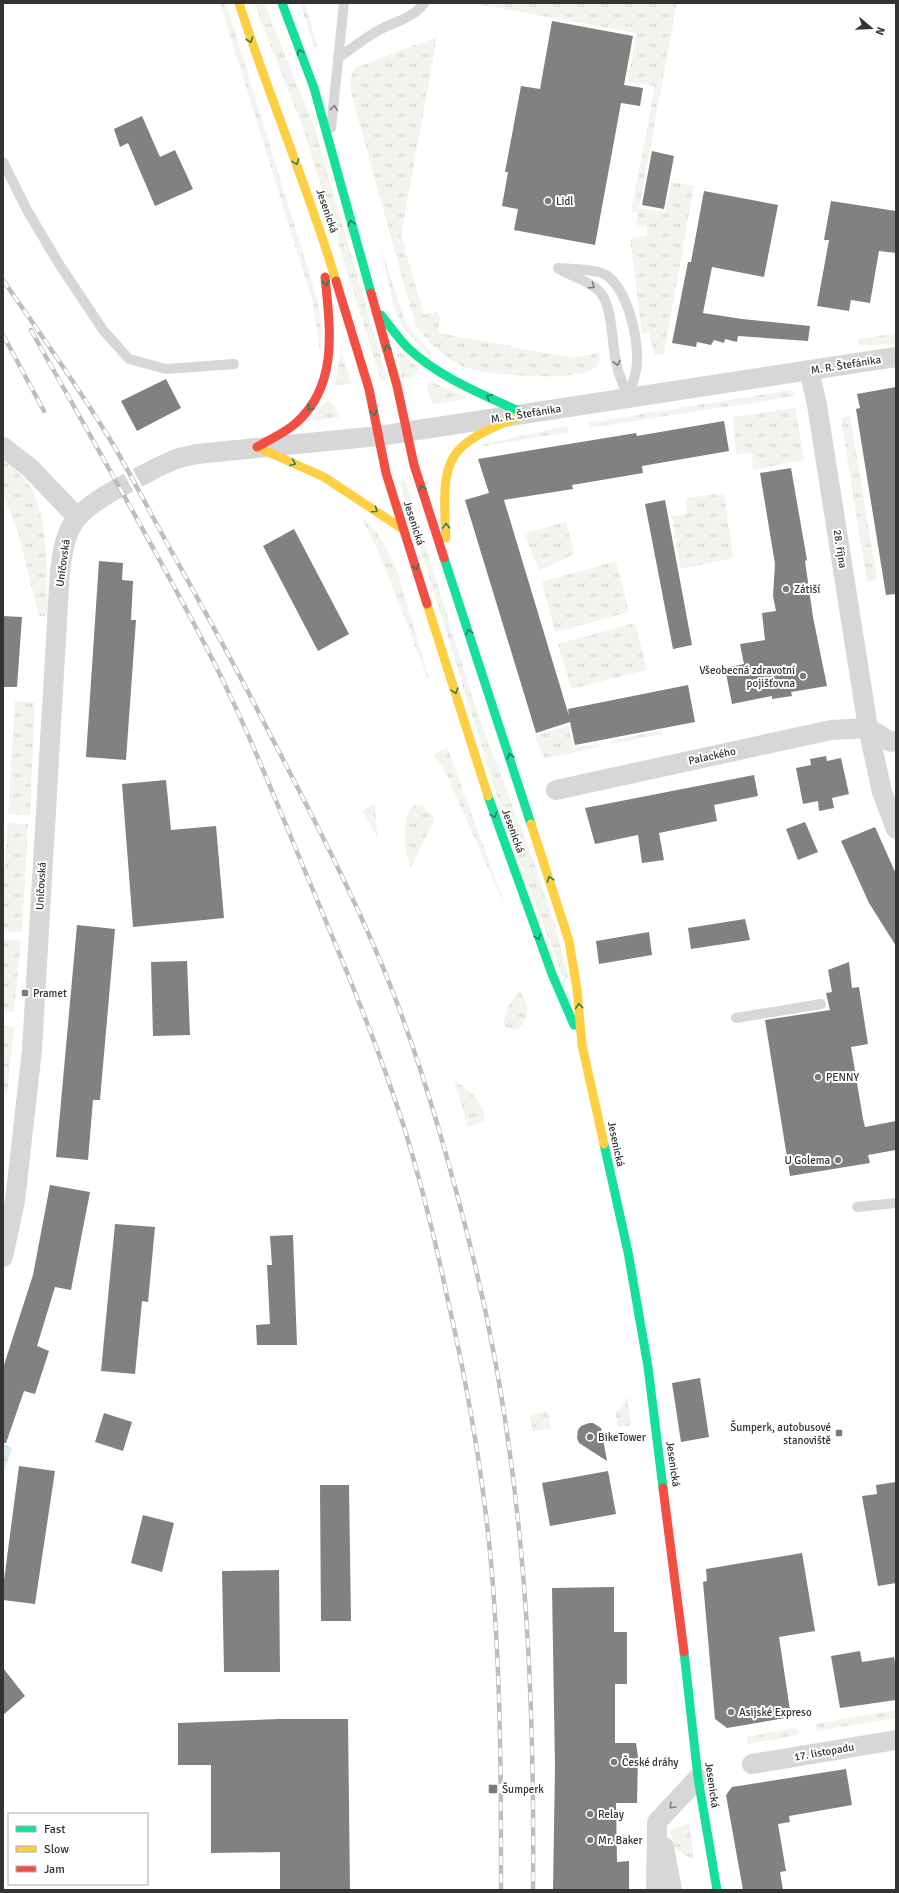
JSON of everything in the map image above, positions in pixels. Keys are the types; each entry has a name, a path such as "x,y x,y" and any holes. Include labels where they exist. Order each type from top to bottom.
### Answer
{"main road":[{"name":"Jesenická","path":"239,3 253,47 321,231 369,389 386,473 490,803 552,974 582,1045"},
{"name":"Jesenická","path":"282,3 314,88 397,386 414,464 563,919 575,977 582,1045 628,1252 648,1367 685,1656 698,1778 717,1890"},
{"path":"257,447 296,423 313,405 322,388 328,371 331,350 330,329 321,231"},
{"path":"375,307 397,336 430,366 456,382 525,414"},
{"path":"447,565 444,488 448,464 456,451 467,440 525,414"},
{"path":"257,447 324,477 346,490 404,530"}],"street":[{"name":"M. R. Štefánika","path":"156,468 176,459 196,454 379,436 896,357"},
{"name":"28. října","path":"809,370 817,405 868,728 882,792 896,829"},
{"path":"3,447 30,468 76,516 111,492"},
{"name":"Uničovská","path":"3,1257 15,1201 32,1050 60,571 67,532 76,516"},
{"path":"868,728 891,742 896,741"},
{"name":"Palackého","path":"556,790 831,730 868,728"},
{"name":"17. listopadu","path":"752,1764 896,1740"},
{"path":"656,1890 657,1822 698,1778"},
{"path":"657,1822 667,1858 672,1890"}],"lane":[{"path":"330,146 344,3"},
{"path":"338,58 375,32 400,22 415,12 424,3"},
{"path":"3,162 27,210 52,253 103,330 129,359 166,369 234,364"},
{"path":"558,268 590,271 605,275 620,289 627,303 636,342 637,363 628,398 616,365 606,305 601,293 594,286 570,276 558,268"},
{"path":"736,1018 821,1004"},
{"path":"857,1207 896,1203"}],"green space":[{"path":"220,3 226,3 316,295 322,327 320,350 313,303"},
{"path":"254,3 264,3 315,129 387,379 381,381 303,128"},
{"path":"300,3 305,3 317,46 314,47"},
{"path":"479,3 677,3 639,208 665,212 671,182 694,186 664,354 655,356 649,333 642,333 630,239 647,236 647,226 636,227 638,213 631,212 655,86 628,82 636,33 482,5"},
{"path":"437,37 401,235 424,315 438,311 440,318 438,333 573,358 599,353 600,360 595,368 569,375 550,376 509,375 474,370 462,366 448,358 430,343 415,324 350,89 351,77 355,68"},
{"path":"380,245 405,321 414,334 431,352 429,356 403,328 394,307"},
{"path":"896,333 896,344 859,345 858,340 861,339"},
{"path":"396,348 420,370 412,377 402,378"},
{"path":"341,350 352,384 335,385"},
{"path":"429,380 469,398 432,404 427,388"},
{"path":"790,390 794,392 796,396 589,428 588,423"},
{"path":"328,400 334,406 339,418 308,421"},
{"path":"795,408 804,460 753,470 752,453 736,454 733,417"},
{"path":"850,416 877,579 867,582 841,418"},
{"path":"568,426 568,432 483,446 484,444"},
{"path":"3,460 28,483 35,496 40,512 46,547 48,616 39,616 19,536 3,493"},
{"path":"402,480 406,483 478,715 535,865 556,930 568,977 565,983 507,828 400,484"},
{"path":"724,493 733,558 681,569 672,516 687,514 686,498"},
{"path":"361,517 378,535 387,549 397,571 432,689 380,555"},
{"path":"566,522 574,554 539,571 524,533"},
{"path":"616,561 629,612 555,632 542,582"},
{"path":"635,623 647,670 571,689 558,644"},
{"path":"15,701 35,702 30,815 8,814"},
{"path":"569,725 573,748 599,744 600,747 547,758 544,757 535,736"},
{"path":"662,730 662,734 611,744 611,741"},
{"path":"447,747 508,913 443,767 433,755"},
{"path":"375,803 377,837 363,811"},
{"path":"416,805 423,806 434,817 433,823 411,867 406,853 405,831 409,809"},
{"path":"8,823 28,824 22,932 3,931 3,890"},
{"path":"3,940 21,941 14,1012 3,1011"},
{"path":"519,990 526,1003 527,1015 523,1025 515,1030 506,1027 503,1023 509,1005"},
{"path":"3,1026 14,1027 7,1095 3,1094"},
{"path":"454,1080 470,1092 480,1103 483,1109 484,1122 468,1127"},
{"path":"627,1396 631,1425 618,1427 615,1412 621,1408"},
{"path":"548,1411 551,1428 533,1432 530,1415"},
{"path":"896,1710 896,1718 816,1731 815,1724"},
{"path":"797,1728 798,1735 748,1744 747,1737"},
{"path":"690,1823 694,1860 675,1849 670,1830"}],"water":[{"path":"3,1444 12,1448 3,1475"}],"building":[{"path":"552,21 633,36 624,85 643,88 640,106 621,103 595,245 514,230 518,209 502,206 508,172 505,172 521,86 540,89"},
{"path":"142,116 160,157 175,150 193,189 155,206 128,143 120,147 114,129"},
{"path":"652,151 674,156 664,209 642,205"},
{"path":"704,191 778,205 764,277 712,267 703,313 742,319 810,326 808,341 738,336 737,342 725,339 724,343 714,340 711,345 697,342 696,347 672,343 688,262 691,262"},
{"path":"831,201 896,211 896,253 879,251 870,303 851,300 849,311 817,306 829,240 824,240"},
{"path":"166,379 181,408 137,431 121,401"},
{"path":"896,387 896,594 886,595 856,409 860,408 857,394"},
{"path":"724,421 729,451 642,466 643,473 572,485 573,489 504,500 569,716 568,709 688,685 695,722 575,745 570,722 536,733 465,500 489,493 478,459 636,433 637,436"},
{"path":"791,468 807,560 805,561 813,617 827,686 791,692 792,696 772,699 772,696 732,704 725,668 744,664 740,644 765,640 762,613 776,611 773,596 775,564 760,473"},
{"path":"665,500 692,645 673,649 645,504"},
{"path":"294,529 349,634 318,651 263,546"},
{"path":"99,561 123,563 122,580 133,581 131,620 136,620 126,760 86,757"},
{"path":"3,616 22,617 17,687 3,687"},
{"path":"826,756 827,761 841,758 849,794 832,798 834,808 819,811 818,801 803,804 796,768 811,765 810,759"},
{"path":"754,775 758,796 714,805 717,821 659,833 664,860 642,863 638,835 595,844 585,808"},
{"path":"166,780 171,830 216,826 224,918 133,927 122,784"},
{"path":"805,822 818,852 798,860 786,829"},
{"path":"875,827 896,874 896,946 869,903 841,841"},
{"path":"745,919 750,940 691,949 688,928"},
{"path":"77,925 115,929 100,1100 93,1100 88,1160 56,1157"},
{"path":"649,932 652,955 599,964 596,941"},
{"path":"187,961 190,1035 153,1036 151,962"},
{"path":"849,962 852,988 859,987 868,1044 851,1047 865,1127 896,1121 896,1150 868,1155 870,1163 790,1176 765,1020 830,1010 826,993 832,992 828,970"},
{"path":"50,1185 90,1192 71,1290 55,1287 37,1346 49,1351 35,1394 24,1391 6,1443 3,1443 3,1368 33,1275"},
{"path":"115,1224 155,1227 148,1302 142,1301 135,1374 101,1371"},
{"path":"293,1235 297,1345 257,1345 256,1325 270,1324 267,1265 272,1265 270,1236"},
{"path":"700,1378 709,1437 681,1442 672,1383"},
{"path":"104,1413 132,1422 123,1451 95,1442"},
{"name":"BikeTower","path":"593,1423 601,1428 607,1461 579,1443 577,1438 578,1430 581,1426"},
{"path":"19,1466 55,1471 35,1604 3,1600 3,1588"},
{"path":"608,1471 616,1514 550,1526 542,1483"},
{"path":"896,1482 896,1583 878,1586 862,1496 877,1494 876,1485"},
{"path":"320,1485 349,1485 351,1621 321,1621"},
{"path":"143,1515 174,1523 162,1572 131,1563"},
{"path":"802,1553 815,1631 779,1637 791,1717 727,1728 715,1719 703,1582 707,1581 706,1569"},
{"path":"279,1570 280,1672 224,1672 222,1571"},
{"name":"Šumperk","path":"614,1587 614,1632 627,1632 627,1684 615,1684 615,1743 636,1743 638,1757 637,1803 616,1803 617,1862 629,1861 629,1890 553,1890 555,1767 552,1588"},
{"path":"860,1651 862,1662 894,1657 896,1667 896,1700 840,1708 831,1656"},
{"path":"3,1668 25,1696 3,1715"},
{"path":"278,1719 348,1719 350,1890 280,1890 280,1852 211,1853 211,1765 178,1765 178,1723"},
{"path":"846,1769 852,1805 789,1816 790,1822 778,1824 786,1871 780,1872 783,1890 743,1890 726,1795 732,1787"}],"tunnel":[{"path":"111,492 156,468"}],"railway":[{"path":"3,280 74,383 114,446 237,671 313,817 364,923 394,995 428,1093 448,1160 474,1261 491,1338 505,1416 523,1573 528,1652 532,1732 533,1890"},
{"path":"31,330 162,564 232,699 357,998 382,1062 404,1127 438,1253 456,1335 484,1495 492,1576 497,1650 500,1753 501,1890"},
{"path":"3,335 44,411"}],"traffic: fast":[{"path":"282,3 314,88 371,293"},
{"path":"381,315 408,348 435,369 464,386 525,414"},
{"path":"444,558 531,824"},
{"path":"488,796 552,974 574,1025"},
{"path":"604,1144 628,1252 648,1367 663,1488"},
{"path":"684,1652 698,1778 717,1890"}],"traffic: slow":[{"path":"239,3 313,211 336,281"},
{"path":"446,538 445,487 448,470 454,456 464,445 479,435 525,414"},
{"path":"257,447 324,477 404,530"},
{"path":"427,604 488,796"},
{"path":"531,824 569,941 577,989 582,1045 604,1144"}],"traffic: jam":[{"path":"257,447 292,427 310,408 319,391 325,374 328,355 329,316 325,277"},
{"path":"336,281 369,389 386,473 427,604"},
{"path":"371,293 397,386 414,465 444,558"},
{"path":"663,1488 684,1652"}],"place":[{"name":"Lidl","path":"548,201"},
{"name":"Zátiší","path":"786,589"},
{"name":"Všeobecná zdravotní pojišťovna","path":"803,676"},
{"name":"Pramet","path":"25,993"},
{"name":"PENNY","path":"818,1077"},
{"name":"U Golema","path":"838,1160"},
{"name":"Šumperk, autobusové stanoviště","path":"839,1433"},
{"name":"BikeTower","path":"590,1437"},
{"name":"Asijské Expreso","path":"731,1712"},
{"name":"České dráhy","path":"614,1762"},
{"name":"Šumperk","path":"493,1789"},
{"name":"Relay","path":"590,1814"},
{"name":"Mr. Baker","path":"590,1840"}]}
